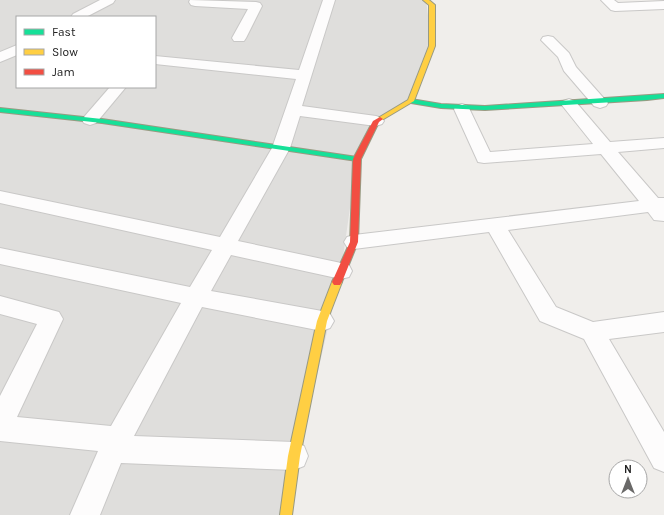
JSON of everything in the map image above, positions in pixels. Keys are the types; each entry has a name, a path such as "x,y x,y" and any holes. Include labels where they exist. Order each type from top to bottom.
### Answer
{"street":[{"path":"79,16 107,0"},
{"path":"197,0 195,2 256,6 239,38"},
{"path":"85,515 115,445 196,297 281,148 329,0"},
{"path":"286,515 294,456 322,321 354,242 358,159 376,121 411,101 432,46 432,5 427,0"},
{"path":"607,0 615,7 664,6"},
{"path":"548,40 564,56 569,68 600,103"},
{"path":"0,58 13,45"},
{"path":"156,60 304,75"},
{"path":"90,120 117,88"},
{"path":"411,101 428,106 462,109 600,103 664,96"},
{"path":"569,104 661,209"},
{"path":"462,109 484,158 664,143"},
{"path":"0,110 90,120 358,159"},
{"path":"293,110 376,121"},
{"path":"0,197 341,271"},
{"path":"354,242 495,225 661,209"},
{"path":"495,225 548,314 592,332 664,322"},
{"path":"0,256 196,297 322,321"},
{"path":"0,305 52,319 0,424"},
{"path":"592,332 664,458"},
{"path":"0,428 115,445 294,456"}],"shaded area":[{"path":"0,0 426,0 432,46 411,101 376,121 357,159 341,271 285,515 0,515"}],"traffic: fast":[{"path":"411,101 455,108 485,108 597,102 664,96"},
{"path":"0,110 102,121 357,159"}],"traffic: slow":[{"path":"380,119 411,101 432,46 432,5 426,0"},
{"path":"286,515 294,456 322,321 337,282"}],"traffic: jam":[{"path":"337,282 354,242 357,159 376,121 380,119"}]}
